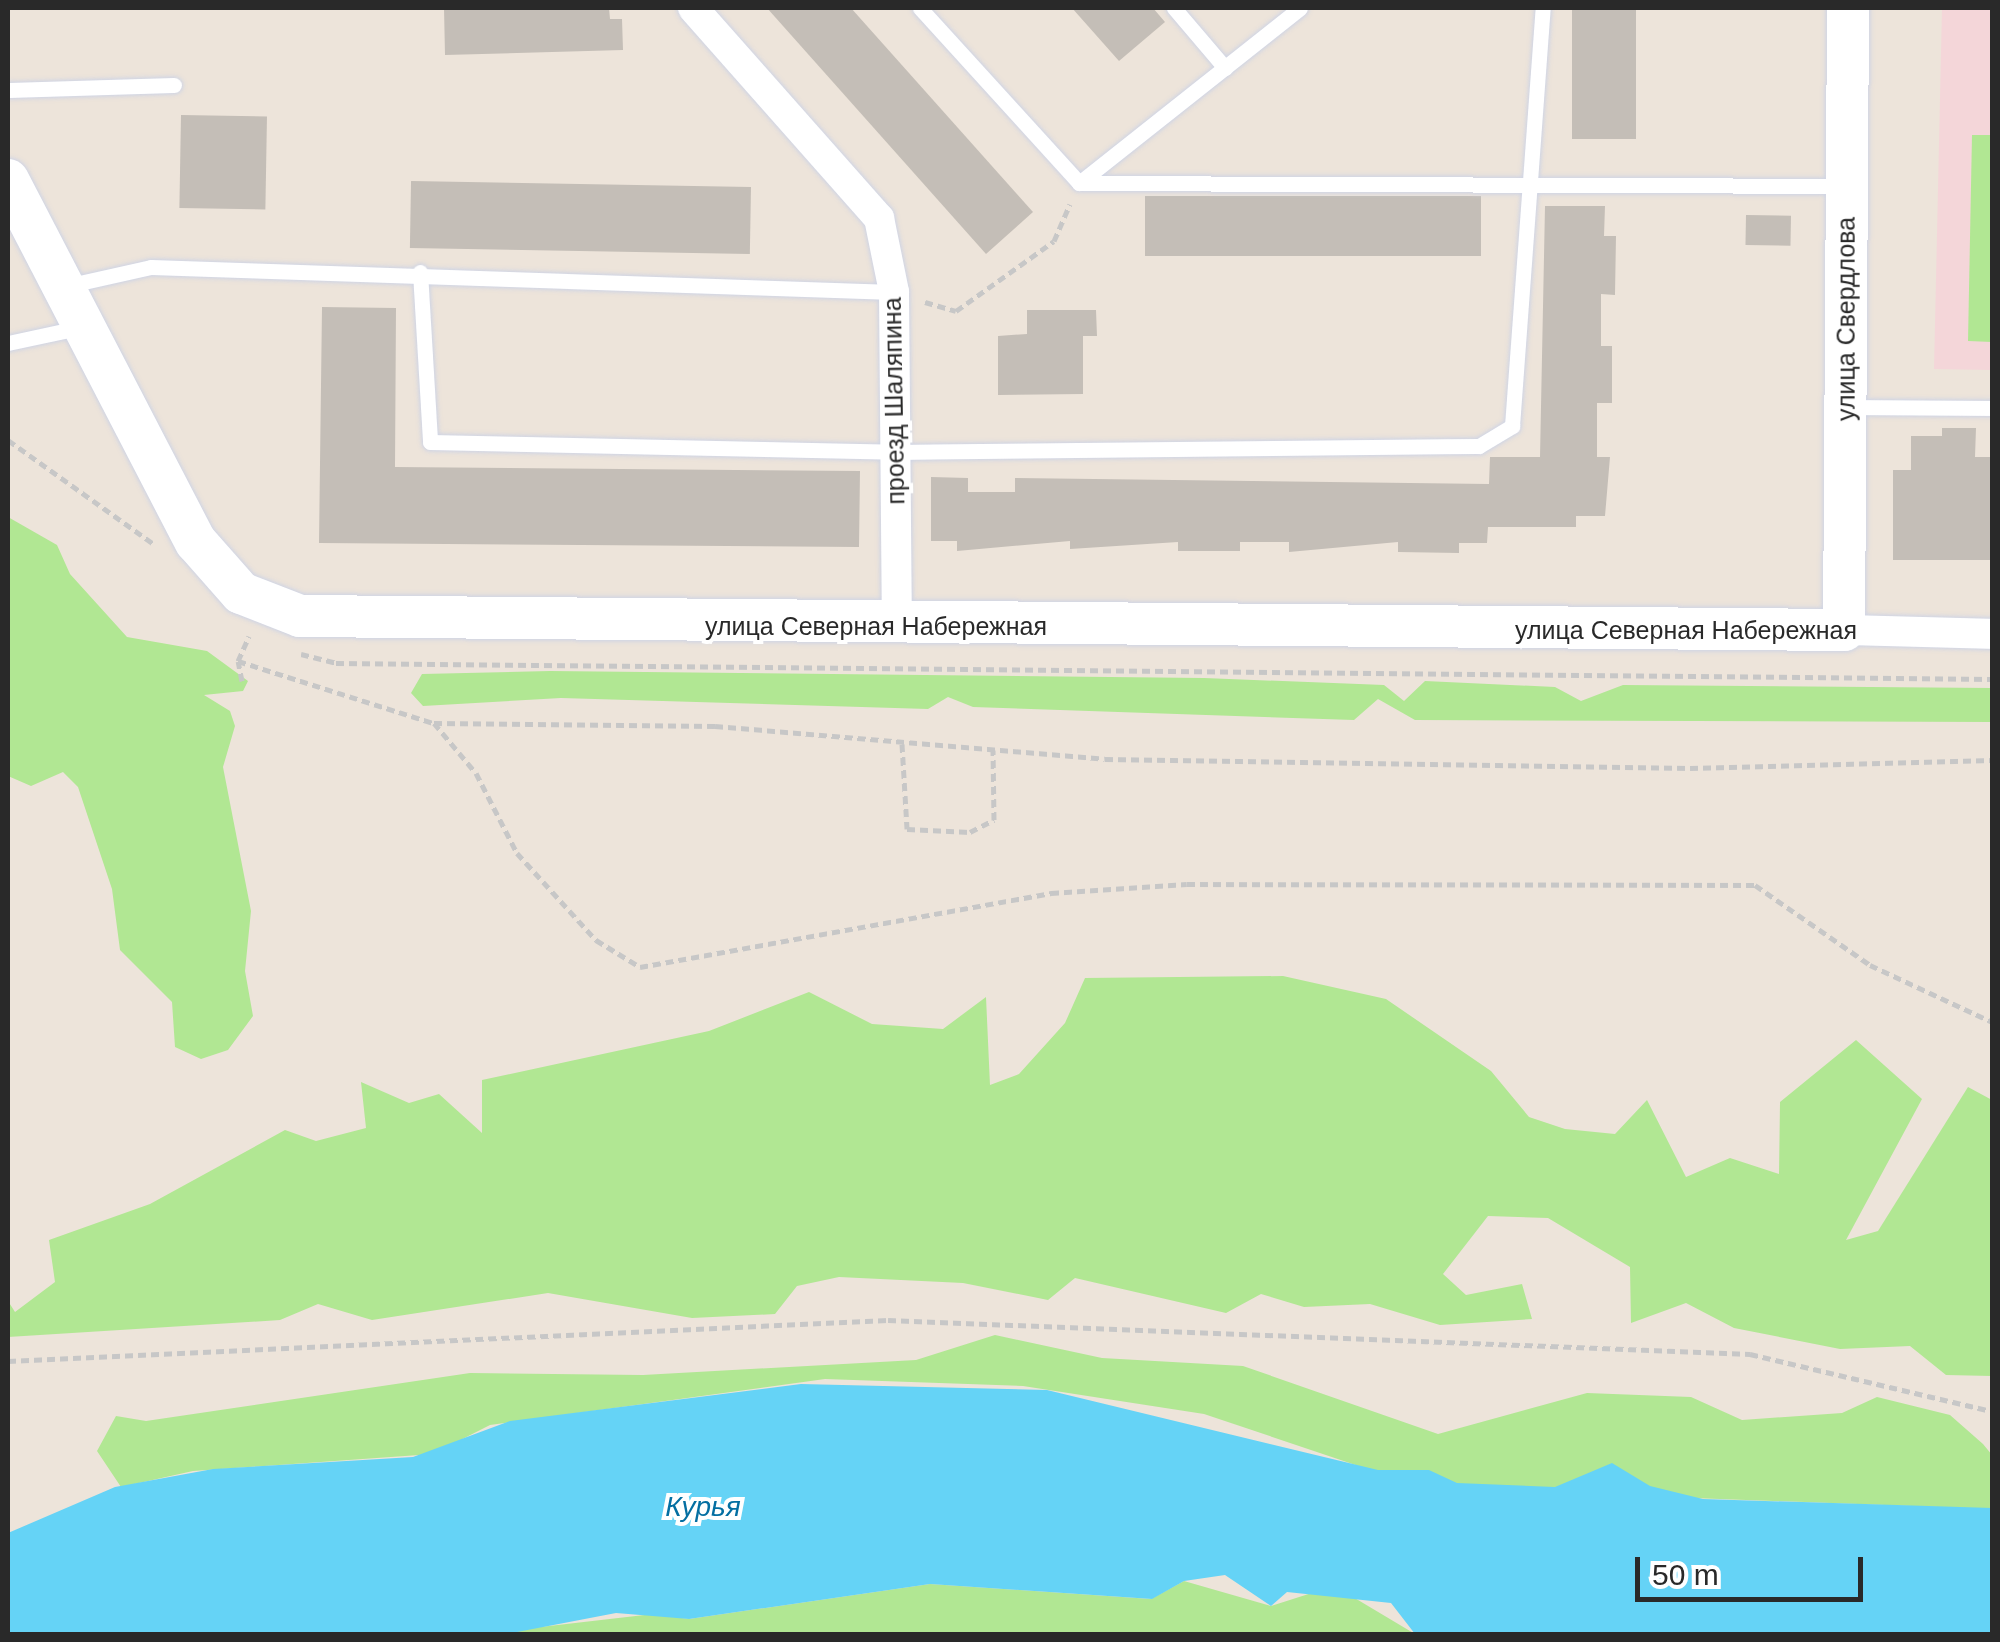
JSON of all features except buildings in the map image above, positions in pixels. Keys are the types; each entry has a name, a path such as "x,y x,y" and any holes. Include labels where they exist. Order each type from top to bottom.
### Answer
{"street":[{"name":"улица Свердлова","path":"1844,630 1848,8"},
{"name":"проезд Шаляпина","path":"703,11 879,218 894,292 897,626"},
{"name":"улица Северная Набережная","path":"8,180 196,542 227,582 268,606 346,622 1992,634"}],"lane":[{"path":"920,8 1079,182 1533,178 1847,186"},
{"path":"1174,8 1224,68"},
{"path":"1079,182 1300,8"},
{"path":"420,272 430,442 895,452 1479,446 1512,426 1543,8"},
{"path":"8,90 174,85"},
{"path":"62,286 151,267 420,272 894,292"},
{"path":"8,343 82,328"},
{"path":"1846,407 1992,408"}],"path":[{"path":"894,292 956,311 1054,241 1079,182"},
{"path":"8,440 157,545"},
{"path":"242,681 238,661 250,635"},
{"path":"238,661 434,723 715,726 993,750 1690,768 1992,760"},
{"path":"434,723 476,773 517,853 596,940 640,967 1051,893 1188,884 1755,885 1870,966 1992,1022"},
{"path":"902,744 907,829 970,832 994,820 993,750"},
{"path":"8,1361 888,1320 1750,1354 1992,1411"}],"shaded area":[{"path":"1942,8 1992,8 1992,370 1934,369"}],"green space":[{"path":"1972,135 1992,135 1992,342 1968,341"},
{"path":"8,517 57,545 70,574 127,637 207,651 248,681 243,691 204,695 230,711 235,726 223,767 251,911 245,971 253,1016 228,1050 201,1059 175,1047 172,1002 120,950 112,889 78,787 63,772 31,786 8,776"},
{"path":"550,671 1204,678 1384,685 1404,701 1425,681 1555,687 1581,701 1623,685 1992,688 1992,722 1415,720 1378,699 1354,720 973,707 948,697 928,709 561,698 423,706 411,693 422,674"},
{"path":"1283,976 1386,999 1491,1071 1529,1117 1565,1129 1615,1134 1647,1100 1686,1177 1730,1158 1779,1174 1780,1102 1856,1040 1922,1099 1846,1240 1878,1231 1968,1087 1992,1100 1992,1376 1946,1375 1910,1346 1840,1349 1734,1328 1686,1303 1631,1323 1630,1267 1548,1218 1488,1216 1443,1274 1466,1295 1522,1284 1532,1319 1440,1325 1370,1304 1304,1307 1261,1294 1226,1313 1075,1278 1048,1300 963,1283 839,1277 797,1286 775,1314 692,1318 548,1293 372,1320 318,1304 280,1320 8,1337 8,1301 15,1312 55,1282 49,1240 150,1204 285,1130 316,1141 366,1128 361,1082 409,1103 439,1094 482,1133 482,1080 709,1031 809,992 872,1024 943,1029 986,997 990,1085 1019,1074 1065,1023 1085,978"},
{"path":"995,1335 1102,1358 1243,1366 1438,1434 1587,1393 1691,1397 1742,1420 1842,1413 1877,1397 1950,1415 1983,1444 1992,1455 1992,1509 1424,1488 1204,1414 1023,1386 825,1379 490,1425 433,1454 193,1471 121,1487 97,1451 116,1416 146,1421 470,1373 643,1375 916,1360"},
{"path":"1184,1581 1271,1606 1318,1591 1353,1597 1415,1634 481,1634 653,1614 689,1619 930,1584 1151,1599"}],"water":[{"name":"Курья","path":"801,1384 1047,1390 1378,1470 1429,1470 1457,1483 1555,1487 1612,1463 1650,1486 1703,1499 1992,1508 1992,1634 1415,1634 1391,1603 1287,1592 1271,1606 1225,1575 1184,1581 1152,1599 930,1584 689,1619 616,1613 507,1634 8,1634 8,1533 115,1487 213,1469 413,1457 510,1421"}]}
